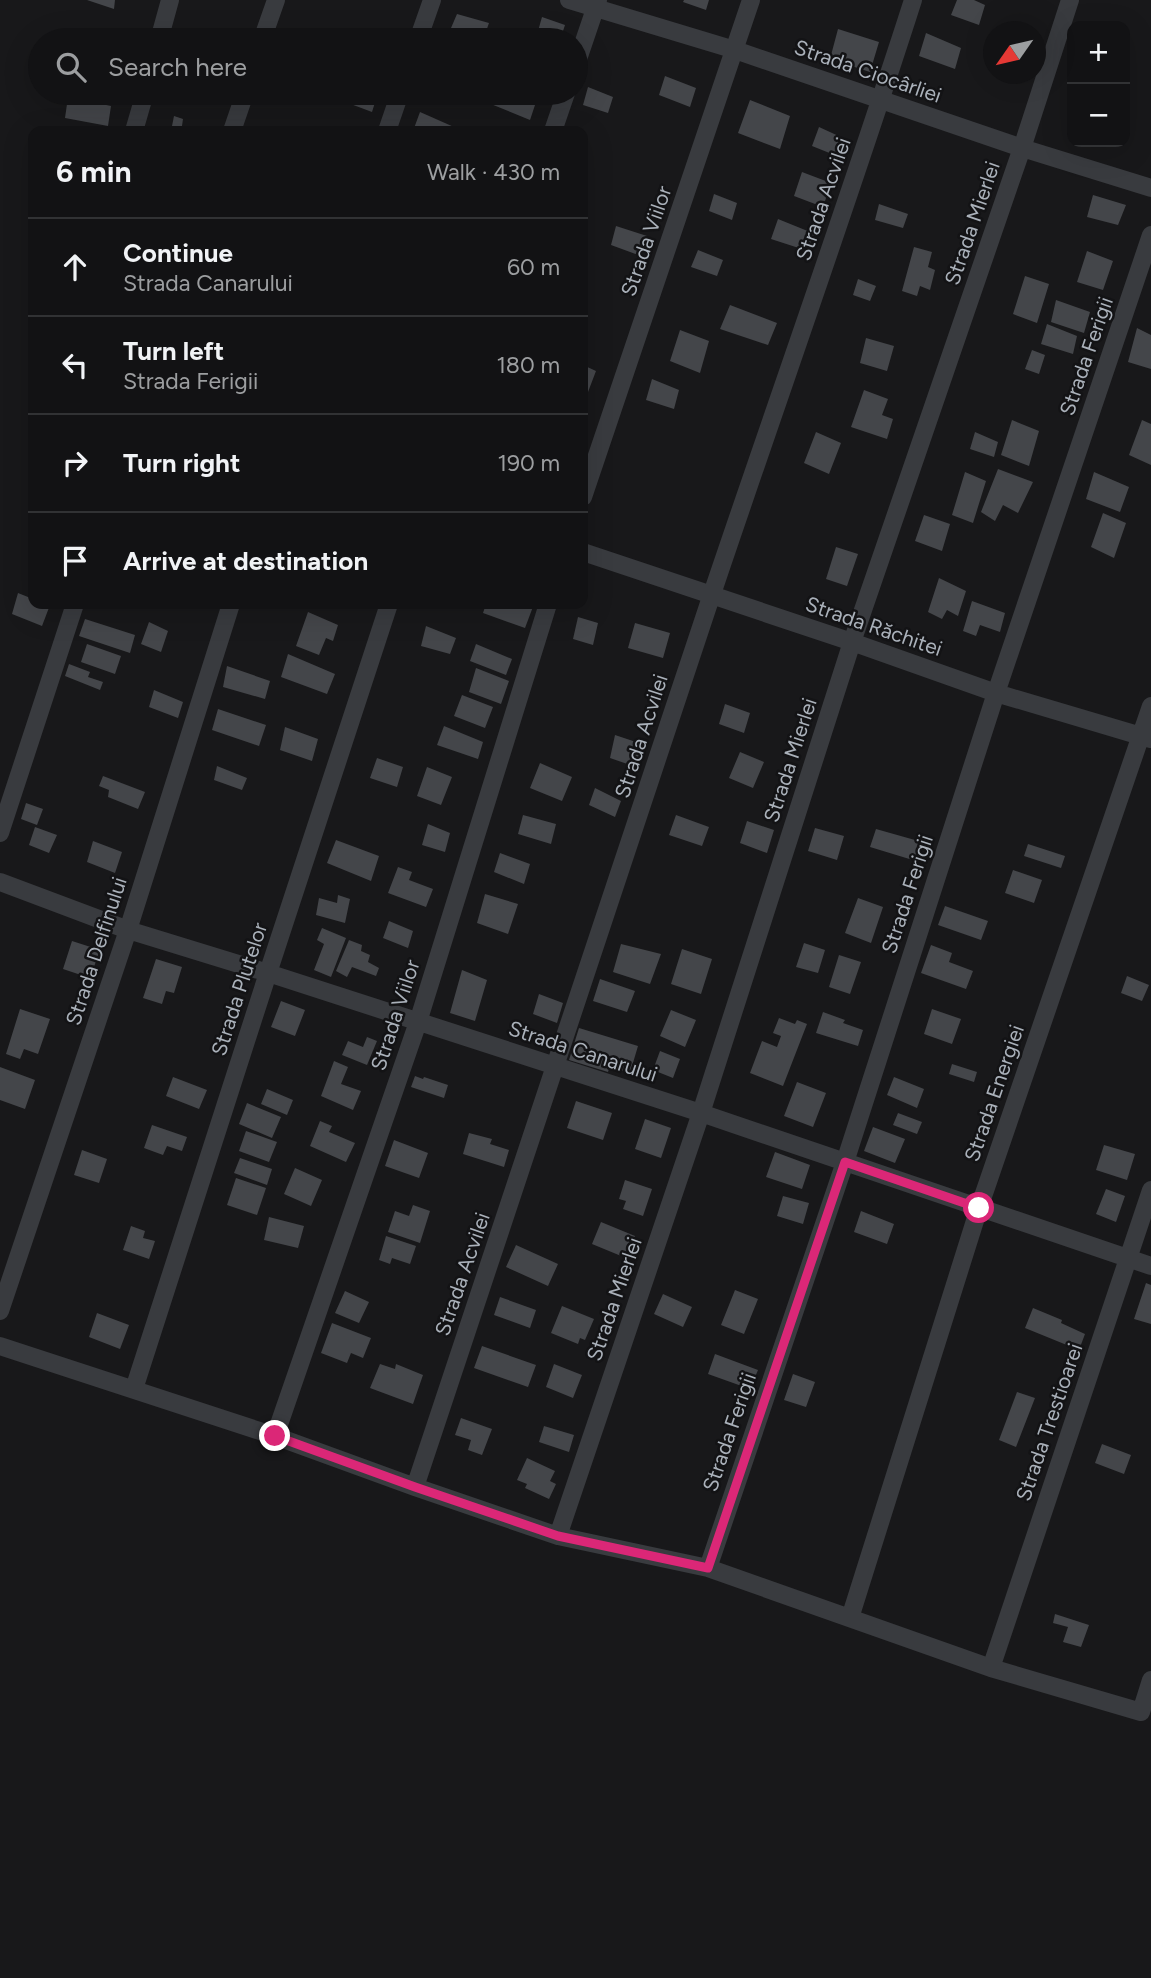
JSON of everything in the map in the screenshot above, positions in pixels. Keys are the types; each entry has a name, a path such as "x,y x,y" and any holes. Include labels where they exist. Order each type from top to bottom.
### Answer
{"street":[{"path":"162,28 170,0"},
{"path":"266,28 276,0"},
{"path":"422,28 432,0"},
{"name":"Strada Ciocârliei","path":"569,0 597,4 1022,148 1151,188"},
{"name":"Strada Viilor","path":"588,482 751,0"},
{"name":"Strada Acvilei","path":"415,1487 913,0"},
{"name":"Strada Mierlei","path":"558,1536 701,1113 852,642 1022,148 1070,0"},
{"path":"588,30 597,4"},
{"path":"135,126 142,105"},
{"path":"234,126 241,105"},
{"path":"389,126 396,105"},
{"path":"555,126 562,105"},
{"name":"Strada Ferigii","path":"708,1568 845,1162 996,693 1151,235"},
{"name":"Strada Răchitei","path":"588,554 996,693 1146,737"},
{"path":"0,833 73,609"},
{"name":"Strada Delfinului","path":"0,1311 128,930 229,609"},
{"name":"Strada Plutelor","path":"134,1390 387,609"},
{"name":"Strada Viilor","path":"275,1436 418,1022 546,609"},
{"name":"Strada Energiei","path":"850,1618 979,1208 1146,737 1151,706"},
{"name":"Strada Canarului","path":"0,882 128,930 701,1113 1151,1266"},
{"name":"Strada Trestioarei","path":"991,1668 1151,1190"},
{"path":"0,1346 275,1436 558,1536 708,1568 991,1668 1141,1713 1151,1680"}],"building":[{"path":"87,0 115,0 114,9"},
{"path":"709,0 706,10 683,2"},
{"path":"957,0 974,0 985,5 979,25 951,15"},
{"path":"457,14 489,23 487,28 451,28"},
{"path":"542,17 565,25 564,28 539,28"},
{"path":"838,29 879,42 870,72 830,59"},
{"path":"926,33 961,48 955,69 919,56"},
{"path":"665,76 696,88 690,107 659,95"},
{"path":"588,87 613,97 608,113 583,105 588,105"},
{"path":"750,100 790,116 780,149 738,133"},
{"path":"67,105 111,106 108,126 65,118"},
{"path":"353,105 374,105 372,112"},
{"path":"493,105 535,105 530,120"},
{"path":"420,112 452,126 415,126"},
{"path":"174,116 183,119 182,126 172,126"},
{"path":"819,127 843,138 837,156 812,146"},
{"path":"802,172 831,183 823,207 794,196"},
{"path":"714,194 737,203 732,220 709,211"},
{"path":"1093,195 1126,205 1118,225 1087,217"},
{"path":"879,204 908,214 903,228 875,220"},
{"path":"778,219 815,234 808,251 771,239"},
{"path":"616,226 647,236 641,256 611,245"},
{"path":"914,247 932,252 928,267 935,270 930,290 920,286 917,296 902,291"},
{"path":"698,250 723,260 717,276 691,267"},
{"path":"1087,251 1113,261 1103,290 1077,282"},
{"path":"1025,276 1049,284 1037,323 1013,314"},
{"path":"858,279 876,286 870,301 853,295"},
{"path":"1056,300 1090,312 1084,333 1051,322"},
{"path":"730,305 777,323 768,345 720,329"},
{"path":"1047,324 1077,336 1073,354 1041,344"},
{"path":"1137,328 1151,335 1151,369 1128,362"},
{"path":"680,330 709,341 700,373 670,361"},
{"path":"866,338 894,346 887,371 860,363"},
{"path":"1032,350 1045,355 1039,374 1025,369"},
{"path":"588,367 596,371 588,392"},
{"path":"652,379 679,390 674,409 646,400"},
{"path":"864,390 888,399 882,415 893,419 887,439 851,427"},
{"path":"1012,420 1039,431 1029,466 1001,455"},
{"path":"1142,420 1151,424 1151,465 1129,455"},
{"path":"816,432 841,443 829,474 804,463"},
{"path":"975,432 998,442 994,457 970,449"},
{"path":"998,469 1033,482 1018,513 1003,505 995,521 981,512"},
{"path":"965,472 986,481 973,523 952,515"},
{"path":"1094,472 1129,487 1120,512 1086,499"},
{"path":"1103,513 1126,523 1114,558 1091,547"},
{"path":"924,515 950,524 942,551 915,541"},
{"path":"836,547 858,554 847,586 826,579"},
{"path":"939,578 966,591 958,616 947,610 942,619 928,612"},
{"path":"18,593 28,597 28,609 48,609 42,626 12,614"},
{"path":"972,601 1005,613 1000,632 980,625 976,636 963,631"},
{"path":"484,609 532,609 525,628 483,613"},
{"path":"308,612 338,625 333,641 326,638 319,655 296,646"},
{"path":"578,617 598,623 593,645 573,639"},
{"path":"85,619 135,635 130,653 79,636"},
{"path":"149,622 168,631 161,652 141,644"},
{"path":"635,623 670,633 663,658 628,648"},
{"path":"426,626 456,638 450,654 421,646"},
{"path":"87,644 121,656 115,674 81,662"},
{"path":"476,644 512,659 506,675 470,661"},
{"path":"288,654 335,674 327,694 281,677"},
{"path":"69,664 90,672 88,677 103,682 100,690 65,676"},
{"path":"227,666 270,681 265,699 223,687"},
{"path":"476,668 509,681 501,704 469,692"},
{"path":"154,690 183,702 178,718 149,707"},
{"path":"462,695 493,707 485,728 454,716"},
{"path":"725,704 750,713 744,733 719,724"},
{"path":"218,709 266,725 259,746 212,730"},
{"path":"444,726 483,742 478,759 437,745"},
{"path":"285,727 318,739 312,761 280,750"},
{"path":"615,735 642,744 636,767 610,758"},
{"path":"740,752 764,762 753,788 729,778"},
{"path":"377,758 403,767 397,787 370,778"},
{"path":"540,763 572,777 562,801 530,788"},
{"path":"217,766 247,778 242,790 214,780"},
{"path":"427,767 452,777 441,805 417,796"},
{"path":"103,776 145,792 138,809 108,797 109,790 99,786"},
{"path":"595,788 621,801 615,817 589,805"},
{"path":"26,803 43,809 37,825 21,819"},
{"path":"523,815 556,824 551,844 518,834"},
{"path":"676,815 709,827 702,846 669,835"},
{"path":"747,821 774,830 767,853 740,843"},
{"path":"428,824 450,833 445,852 422,845"},
{"path":"35,827 57,835 49,853 29,845"},
{"path":"815,828 844,836 837,860 808,851"},
{"path":"876,829 922,842 916,861 870,847"},
{"path":"336,840 379,856 371,881 327,863"},
{"path":"93,841 122,852 115,873 87,862"},
{"path":"1028,844 1065,856 1061,868 1024,856"},
{"path":"500,853 530,864 524,884 494,872"},
{"path":"398,867 412,872 409,880 433,889 426,907 388,893"},
{"path":"1013,870 1042,880 1034,903 1005,893"},
{"path":"485,894 518,904 508,934 477,923"},
{"path":"338,895 350,899 345,923 316,915 319,898 337,903"},
{"path":"858,898 883,907 871,943 845,933"},
{"path":"945,906 988,921 981,940 938,925"},
{"path":"389,921 413,931 408,948 383,938"},
{"path":"322,928 346,938 331,977 314,970 324,944 317,940"},
{"path":"349,940 362,945 361,951 370,955 368,962 379,968 376,976 352,967 347,977 336,971"},
{"path":"72,941 100,950 90,978 63,969"},
{"path":"804,943 825,950 818,973 796,967"},
{"path":"621,944 661,954 650,984 613,972"},
{"path":"931,945 952,953 949,962 973,971 966,989 921,973"},
{"path":"682,949 712,959 701,994 671,984"},
{"path":"839,955 861,962 850,994 829,987"},
{"path":"156,959 182,967 174,993 166,991 162,1004 143,998"},
{"path":"462,970 487,980 475,1021 450,1013"},
{"path":"1127,976 1149,985 1142,1001 1121,993"},
{"path":"600,979 635,991 627,1012 593,1001"},
{"path":"539,994 563,1003 557,1023 533,1014"},
{"path":"281,1001 305,1010 295,1036 271,1027"},
{"path":"20,1009 50,1019 38,1054 24,1049 20,1059 6,1054"},
{"path":"932,1009 961,1019 952,1044 924,1034"},
{"path":"671,1010 696,1020 685,1047 660,1036"},
{"path":"823,1012 863,1030 858,1046 816,1033"},
{"path":"779,1018 795,1024 797,1020 807,1024 783,1086 750,1073 762,1041 777,1047 781,1036 773,1033"},
{"path":"579,1028 638,1046 630,1073 621,1070 624,1062 612,1059 608,1072 569,1060"},
{"path":"367,1037 377,1041 367,1065 342,1055 348,1041 363,1047"},
{"path":"660,1051 680,1059 673,1078 653,1070"},
{"path":"334,1061 348,1067 341,1084 361,1091 353,1110 321,1096"},
{"path":"952,1064 977,1072 974,1082 949,1074"},
{"path":"0,1067 35,1080 25,1109 0,1100"},
{"path":"415,1076 448,1085 444,1098 411,1087"},
{"path":"173,1077 207,1090 199,1109 166,1096"},
{"path":"894,1077 924,1089 917,1108 887,1095"},
{"path":"797,1082 826,1093 813,1127 784,1116"},
{"path":"267,1089 293,1100 287,1115 261,1104"},
{"path":"576,1101 612,1113 603,1140 567,1128"},
{"path":"247,1103 281,1117 272,1138 239,1124"},
{"path":"898,1113 922,1122 917,1134 893,1125"},
{"path":"645,1119 671,1128 661,1158 635,1149"},
{"path":"320,1121 332,1126 329,1132 355,1143 346,1162 310,1146"},
{"path":"152,1125 187,1137 182,1151 167,1146 163,1155 144,1148"},
{"path":"873,1127 905,1139 895,1163 864,1151"},
{"path":"246,1131 277,1142 269,1162 239,1151"},
{"path":"469,1133 492,1139 490,1144 509,1150 504,1167 463,1154"},
{"path":"394,1140 428,1153 419,1178 385,1166"},
{"path":"1104,1145 1135,1154 1127,1180 1096,1170"},
{"path":"82,1150 107,1159 99,1183 74,1175"},
{"path":"775,1152 810,1165 802,1189 766,1177"},
{"path":"240,1158 272,1169 267,1185 234,1173"},
{"path":"295,1168 322,1180 311,1206 284,1194"},
{"path":"236,1178 266,1188 257,1215 227,1205"},
{"path":"625,1180 652,1189 643,1216 623,1209 626,1201 619,1199"},
{"path":"1106,1189 1125,1196 1116,1222 1096,1214"},
{"path":"783,1196 809,1203 803,1224 777,1216"},
{"path":"413,1205 430,1211 420,1243 388,1232 395,1211 409,1216"},
{"path":"861,1211 894,1224 887,1244 854,1232"},
{"path":"269,1217 304,1226 298,1248 264,1240"},
{"path":"601,1222 635,1236 626,1258 592,1244"},
{"path":"131,1226 145,1231 143,1238 155,1241 149,1259 123,1250"},
{"path":"386,1236 416,1246 410,1264 392,1258 390,1264 379,1260"},
{"path":"516,1245 558,1264 548,1286 506,1267"},
{"path":"1146,1283 1151,1285 1151,1324 1134,1319"},
{"path":"735,1290 758,1299 744,1334 721,1325"},
{"path":"345,1291 369,1302 359,1323 335,1313"},
{"path":"663,1294 692,1307 683,1327 654,1314"},
{"path":"500,1297 536,1310 530,1328 494,1315"},
{"path":"562,1306 594,1319 585,1340 580,1338 578,1344 551,1333"},
{"path":"1033,1308 1062,1320 1061,1323 1085,1334 1079,1350 1025,1328"},
{"path":"97,1313 129,1325 120,1349 89,1337"},
{"path":"332,1323 371,1338 363,1358 351,1353 347,1363 321,1353"},
{"path":"482,1346 536,1365 528,1387 474,1368"},
{"path":"715,1354 758,1370 750,1389 708,1374"},
{"path":"380,1364 395,1369 396,1364 423,1375 413,1404 370,1388"},
{"path":"554,1364 582,1375 573,1398 546,1387"},
{"path":"793,1374 815,1382 806,1407 784,1400"},
{"path":"1017,1392 1035,1398 1016,1447 999,1440"},
{"path":"461,1418 492,1429 482,1455 468,1450 471,1440 455,1435"},
{"path":"544,1426 574,1435 569,1452 539,1442"},
{"path":"1102,1444 1131,1455 1124,1474 1095,1463"},
{"path":"527,1458 555,1471 550,1481 556,1484 549,1499 525,1488 527,1484 517,1480"},
{"path":"1055,1614 1089,1625 1081,1647 1063,1642 1068,1627 1053,1623"}],"route":[{"path":"275,1436 558,1536 708,1568 845,1162 979,1208"}]}
